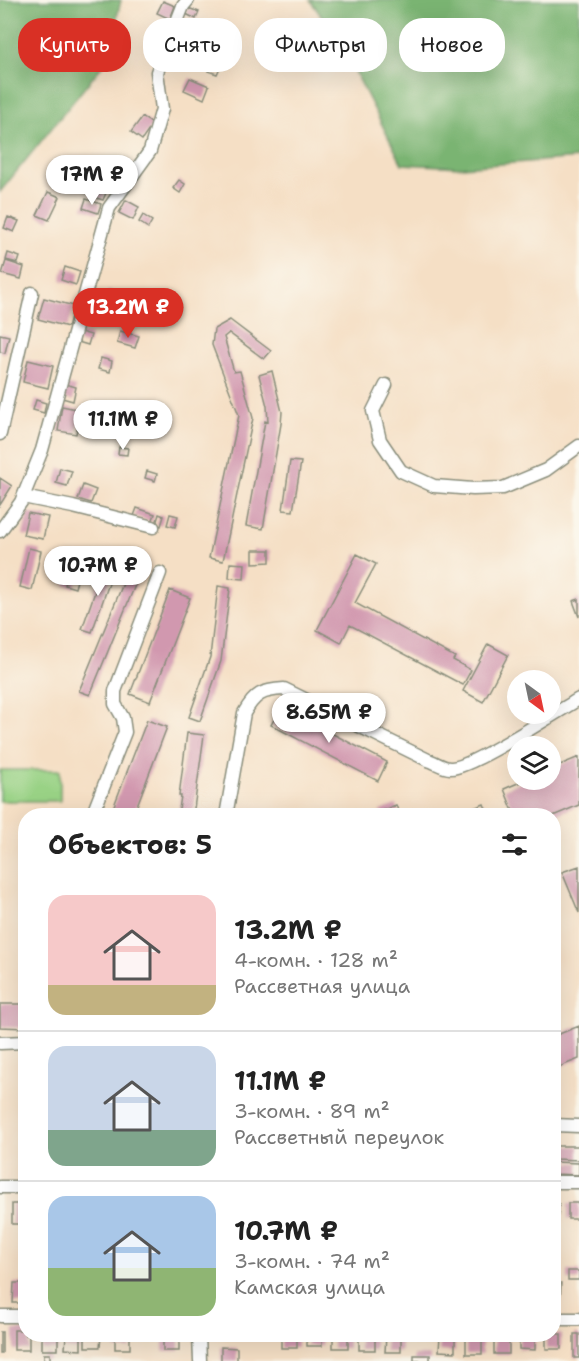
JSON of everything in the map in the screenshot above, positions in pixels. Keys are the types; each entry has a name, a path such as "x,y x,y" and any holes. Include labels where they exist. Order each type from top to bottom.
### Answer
{"street":[{"path":"0,531 23,497 42,450 109,208 150,151 162,109 157,72 183,6 188,0"},
{"path":"0,434 32,292"},
{"path":"386,385 373,411 380,440 401,471 434,486 473,489 503,488 546,470 579,446"},
{"path":"23,497 153,527"},
{"path":"95,808 125,732 123,718 116,704 115,691 160,573"},
{"path":"227,808 244,712 251,701 269,690 284,689 428,760 450,768 463,767 579,699"},
{"path":"0,1043 18,1042"},
{"path":"561,1125 579,1126"},
{"path":"561,1182 579,1182"},
{"path":"0,1187 18,1187"},
{"path":"0,1316 18,1316"},
{"path":"561,1318 579,1319"},
{"path":"199,1342 200,1361"}],"green space":[{"path":"0,0 121,0 117,18 18,18 18,72 97,72 0,192"},
{"path":"310,0 579,0 579,158 461,167 402,164 355,72 387,72 387,18 323,18"},
{"path":"0,770 60,770 60,801 0,801"}],"building":[{"path":"163,1 175,6 170,18 157,13"},
{"path":"188,8 199,12 196,18 186,14"},
{"path":"190,78 209,86 204,99 184,90"},
{"path":"142,117 153,124 142,140 131,132"},
{"path":"80,160 93,166 89,175 76,169"},
{"path":"101,171 119,178 113,190 96,183"},
{"path":"179,180 185,184 180,193 173,188"},
{"path":"92,188 106,193 103,200 90,196"},
{"path":"48,192 60,197 49,220 37,215"},
{"path":"86,199 101,204 98,213 83,208"},
{"path":"126,200 139,207 133,220 119,213"},
{"path":"143,215 152,221 148,228 139,222"},
{"path":"8,217 19,221 14,232 4,228"},
{"path":"8,253 20,257 18,263 6,260"},
{"path":"6,261 24,267 21,279 2,274"},
{"path":"65,267 80,272 76,285 61,280"},
{"path":"108,291 128,296 124,310 105,306"},
{"path":"44,298 74,306 68,327 38,319"},
{"path":"87,307 104,311 101,324 84,320"},
{"path":"230,320 271,351 264,359 229,333 224,337 234,372 240,371 253,418 223,561 209,558 239,415 212,345 214,329"},
{"path":"120,331 139,336 135,348 117,343"},
{"path":"80,332 91,335 88,345 78,342"},
{"path":"0,334 9,336 5,353 0,352"},
{"path":"101,358 112,361 110,372 98,369"},
{"path":"28,360 53,366 48,388 23,382"},
{"path":"272,371 282,412 263,529 246,526 265,421 268,422 267,406 259,375"},
{"path":"65,384 76,387 73,401 62,398"},
{"path":"36,400 46,403 44,413 33,410"},
{"path":"62,406 81,410 76,434 58,431"},
{"path":"94,410 101,411 100,420 93,419"},
{"path":"119,447 128,448 127,455 118,454"},
{"path":"290,461 301,462 293,511 283,510"},
{"path":"60,468 72,471 67,486 56,483"},
{"path":"147,471 157,474 155,481 145,478"},
{"path":"0,478 12,486 0,505"},
{"path":"83,485 96,490 91,503 78,499"},
{"path":"137,508 155,514 152,522 134,516"},
{"path":"28,513 48,517 43,539 23,535"},
{"path":"159,514 164,516 161,526 156,524"},
{"path":"170,514 178,516 175,527 167,525"},
{"path":"29,548 41,551 32,590 20,587"},
{"path":"253,550 270,550 270,562 253,563"},
{"path":"357,554 376,564 355,603 455,657 453,660 471,670 463,685 350,625 341,643 317,630"},
{"path":"72,556 83,558 75,588 65,585"},
{"path":"105,563 115,566 92,632 82,629"},
{"path":"230,563 245,564 244,579 229,578"},
{"path":"127,574 138,578 90,695 79,691"},
{"path":"218,586 230,588 221,661 200,721 189,717 210,657"},
{"path":"170,590 190,598 150,702 130,694"},
{"path":"579,599 579,617 573,601"},
{"path":"488,644 508,655 483,702 463,691"},
{"path":"281,707 387,762 378,781 271,725"},
{"path":"147,720 167,727 136,808 113,808"},
{"path":"187,733 204,735 194,808 179,808 181,796 179,796"},
{"path":"579,757 579,805 561,813 561,808 512,808 504,789 561,790 561,764"},
{"path":"484,804 486,808 474,808"},
{"path":"579,866 579,913 562,872"},
{"path":"0,1004 18,1004 18,1028 0,1027"},
{"path":"579,1026 579,1059 561,1066 561,1033"},
{"path":"561,1146 579,1146 579,1160 561,1159"},
{"path":"561,1162 579,1163 579,1175 561,1174"},
{"path":"568,1203 579,1203 579,1219 568,1219"},
{"path":"12,1204 18,1204 18,1224 12,1224"},
{"path":"568,1271 579,1271 579,1280 568,1280"},
{"path":"14,1283 18,1283 18,1303 13,1303"},
{"path":"14,1330 18,1330 18,1342 29,1342 29,1350 14,1350"},
{"path":"0,1332 2,1332 2,1353 0,1353"},
{"path":"574,1334 579,1334 579,1358 574,1358"},
{"path":"42,1342 58,1342 58,1350 42,1350"},
{"path":"66,1342 81,1342 81,1350 65,1349"},
{"path":"85,1342 100,1342 100,1347 85,1347"},
{"path":"115,1342 130,1342 130,1349 115,1349"},
{"path":"163,1342 179,1342 179,1351 163,1351"},
{"path":"281,1342 297,1342 297,1348 281,1348"},
{"path":"307,1342 322,1342 322,1346 307,1346"},
{"path":"333,1342 348,1342 348,1348 333,1348"},
{"path":"359,1342 375,1342 375,1350 359,1350"},
{"path":"386,1342 401,1342 401,1352 385,1352"},
{"path":"440,1342 455,1342 455,1352 439,1351"},
{"path":"466,1342 482,1342 482,1354 466,1354"},
{"path":"494,1342 509,1342 509,1354 494,1354"},
{"path":"519,1342 535,1342 535,1350 519,1349"},
{"path":"546,1342 561,1342 561,1349 546,1349"},
{"path":"221,1347 237,1348 237,1361 221,1361"},
{"path":"44,1354 50,1354 50,1361 44,1361"},
{"path":"414,1355 430,1355 430,1361 414,1361"}]}
